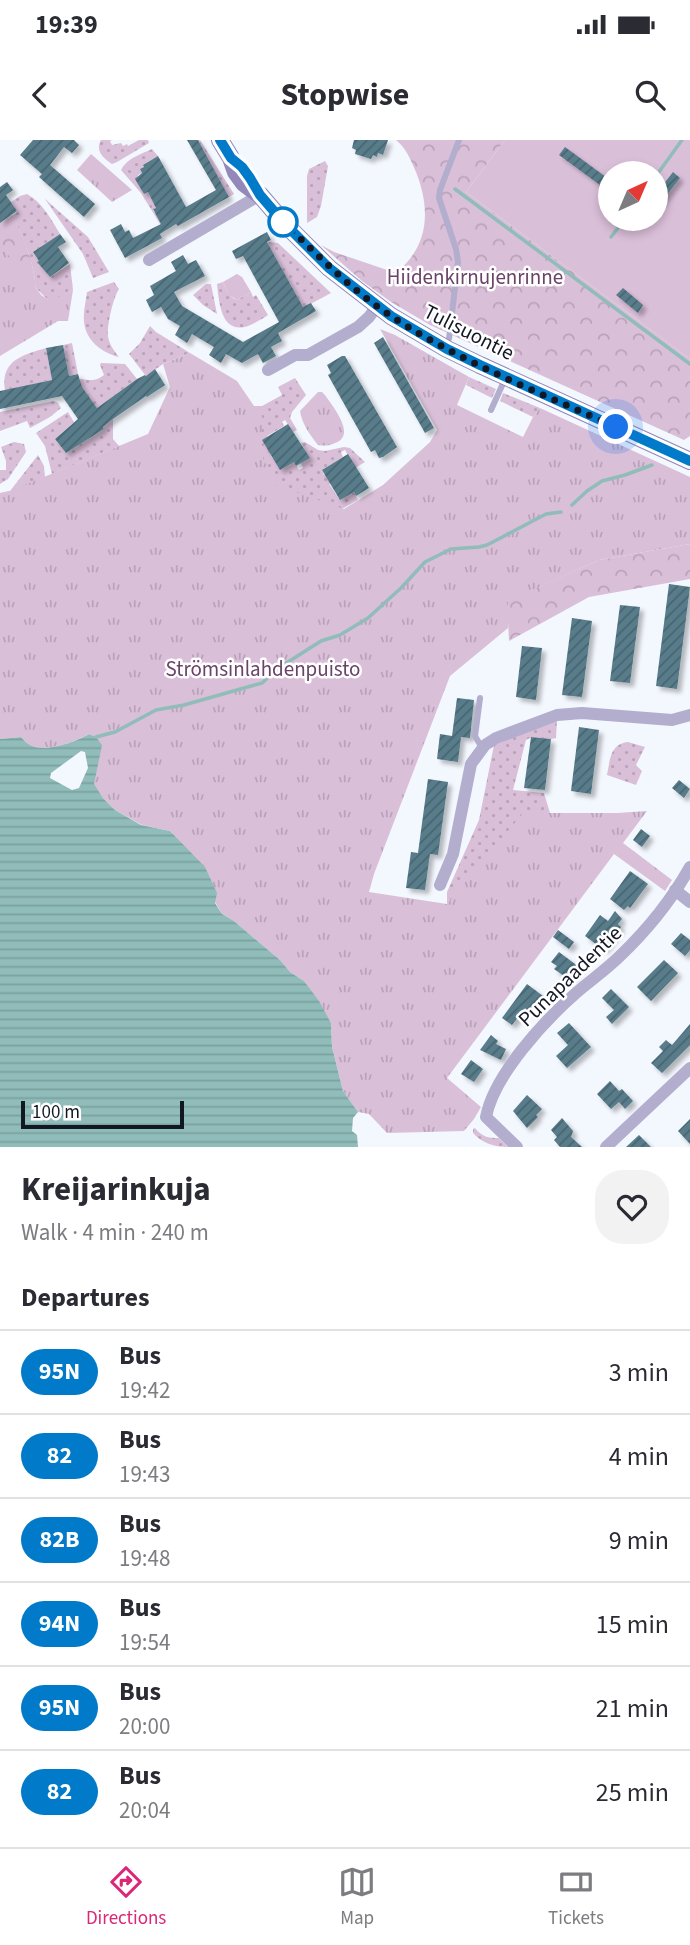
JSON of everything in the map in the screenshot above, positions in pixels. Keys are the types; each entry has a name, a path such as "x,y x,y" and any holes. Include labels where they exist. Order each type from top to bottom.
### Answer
{"main road":[{"name":"Tulisuontie","path":"220,140 244,183 260,195 329,268 377,306 419,334 690,461"}],"street":[{"path":"149,260 260,195"},
{"path":"268,370 295,355 308,355 358,327 377,306"},
{"path":"440,885 453,854 471,764 482,748 496,738 557,715 582,713 672,720 690,715"},
{"name":"Punapaadentie","path":"517,1147 486,1117 488,1106 511,1065 563,1004 625,951 675,890 690,867"},
{"path":"675,890 690,902"},
{"path":"606,1147 690,1068"}],"lane":[{"path":"449,339 458,262 439,198 459,140"},
{"path":"491,410 506,377"},
{"path":"481,698 475,736 482,748"}],"green space":[{"path":"101,140 112,140 112,145 121,143 123,146 139,140 148,140 149,143 112,164 99,151"},
{"path":"200,140 234,194 229,197"},
{"name":"Hiidenkirnujenrinne","path":"396,140 505,140 466,192 690,359 690,436 684,440 430,325 362,281 321,245 396,273 415,251 424,227 424,200 410,159"},
{"path":"505,140 690,140 690,359 466,192"},
{"path":"152,149 158,156 143,165 140,169 142,173 138,175 144,194 148,192 156,207 153,210 155,213 158,211 162,227 141,193 121,170 130,160"},
{"path":"91,154 132,190 112,202 77,170"},
{"path":"325,161 328,166 321,206 317,217 307,223 309,169"},
{"path":"27,194 42,206 60,234 33,252 39,261 37,262 50,277 70,264 73,290 50,302 35,287 31,261 12,216 17,212 11,202"},
{"path":"45,199 88,237 109,272 93,278 83,254"},
{"path":"12,215 28,251 35,287 41,295 0,268 0,223"},
{"path":"269,242 278,243 331,293 290,315 298,298 288,280 276,273 282,269 272,251 262,248"},
{"path":"0,245 41,295 50,301 73,290 68,321 58,321 0,356"},
{"path":"237,274 242,277 251,292 237,300 229,295 223,282"},
{"path":"114,282 119,289 111,312 108,336 119,357 106,352 91,340 84,321 87,292"},
{"path":"223,282 234,299 251,292 253,297 256,295 268,315 248,326 232,326 221,308 217,284"},
{"path":"206,284 211,284 217,314 193,295"},
{"path":"150,326 190,353 163,364 146,376 129,354 140,343"},
{"name":"Strömsinlahdenpuisto","path":"380,329 469,377 457,405 523,437 540,408 690,477 690,544 599,560 508,601 508,628 450,676 374,874 369,892 447,904 523,813 647,811 623,843 672,880 665,891 614,854 447,1078 481,1107 464,1131 387,1133 369,1114 358,1112 343,1091 332,1047 331,1023 304,981 290,972 280,960 234,921 222,914 181,843 170,831 142,825 115,810 103,798 93,784 96,737 89,734 68,743 44,748 30,745 21,737 0,739 0,493 148,434 170,387 163,364 190,353 237,381 254,406 262,406 262,456 276,485 344,509 383,485 430,442 437,430"},
{"path":"72,343 78,374 69,376 63,345"},
{"path":"46,348 52,380 5,391 6,372 15,360"},
{"path":"101,363 125,364 137,379 97,408 78,382 80,379 95,380 104,375"},
{"path":"469,377 496,389 492,398 466,385"},
{"path":"295,378 306,395 290,418 297,430 293,432 285,420 282,422 284,426 267,436 272,458 294,462 299,470 303,468 301,463 309,458 301,443 305,442 325,451 350,448 365,462 355,468 345,450 341,452 343,457 322,470 324,475 329,472 334,481 329,484 339,499 354,492 358,500 268,550 262,406 282,395 278,387"},
{"path":"318,392 325,395 344,427 341,439 329,445 318,445 304,425 300,411"},
{"path":"503,393 540,408 533,417 500,401"},
{"path":"54,401 61,408 50,417 30,428 27,421 0,431 0,412"},
{"path":"68,412 74,422 55,439 66,453 104,429 113,419 113,439 119,446 52,474 45,446 36,433"},
{"path":"14,442 24,444 26,452 8,479 0,484 0,470 6,470 1,447"},
{"path":"38,455 44,466 45,477 10,492 0,493 10,491"},
{"path":"690,544 690,579 589,597 509,641 507,601 599,560"},
{"path":"557,720 556,738 532,737 526,740 513,790 544,793 550,813 447,904 447,892 479,820 494,745"},
{"path":"628,742 645,747 636,765 642,771 636,785 607,775 614,749"},
{"path":"475,1128 486,1136 499,1138 508,1147 484,1142 473,1133"}],"shaded area":[{"path":"89,734 96,737 102,745 94,784 103,798 115,810 141,825 170,831 205,867 217,893 215,903 222,914 234,921 280,960 290,972 304,981 319,1001 331,1023 332,1047 343,1091 358,1112 353,1118 352,1131 357,1135 358,1147 0,1147 0,739 21,737 30,745 44,748 60,746","holes":["81,751 85,752 88,768 79,788 72,790 50,778 51,773"]}],"building":[{"path":"33,140 74,140 79,145 72,153 64,147 50,165 95,204 84,217 39,177 42,174 20,155"},
{"path":"187,140 198,140 229,197 178,226 176,224 160,234 162,238 125,258 110,230 121,224 125,232 129,230 133,238 161,224 148,192 144,194 135,179 142,173 140,169 143,165 158,156 186,207 216,190"},
{"path":"354,140 388,140 383,155 378,153 377,157 373,155 371,159 355,154 356,150 352,148"},
{"path":"565,147 598,171 598,184 559,155"},
{"path":"673,172 680,178 668,194 668,178"},
{"path":"7,182 13,190 6,195 17,211 0,223 0,187"},
{"path":"267,232 271,240 267,242 303,307 311,303 316,311 278,333 282,341 271,347 276,356 263,363 258,354 242,363 226,354 221,363 209,355 214,347 192,334 187,343 175,335 180,326 168,319 161,307 152,312 146,300 154,295 150,286 176,271 171,262 183,255 188,264 196,260 205,276 174,292 182,306 243,342 279,322 243,256 236,259 232,251"},
{"path":"60,234 66,242 58,247 69,263 50,277 37,262 39,261 33,252"},
{"path":"623,288 643,305 638,313 616,295"},
{"path":"383,337 434,428 425,433 374,343"},
{"path":"63,345 69,376 78,374 82,387 97,408 155,369 165,385 66,453 55,439 78,419 62,396 0,409 0,391 52,380 46,348"},
{"path":"345,356 397,447 383,457 379,458 375,450 371,452 328,375 331,373 327,365"},
{"path":"288,424 310,458 296,466 294,462 280,470 262,440"},
{"path":"348,454 369,488 356,496 354,492 340,500 322,470"},
{"path":"669,584 690,587 677,689 656,686"},
{"path":"620,605 640,607 630,683 610,681"},
{"path":"572,618 592,621 582,697 562,695"},
{"path":"522,646 542,648 536,700 516,697"},
{"path":"457,698 474,700 470,738 461,737 458,762 437,759 440,734 452,736"},
{"path":"579,727 599,730 591,794 571,791"},
{"path":"531,737 551,739 545,790 524,788"},
{"path":"428,779 448,782 438,855 430,854 425,890 406,888 411,852 418,853"},
{"path":"679,780 690,789 684,798 672,788"},
{"path":"641,829 650,836 642,847 633,840"},
{"path":"630,871 648,884 630,908 628,906 624,910 610,899"},
{"path":"615,911 622,919 618,924 621,927 604,950 585,936 600,915 608,921"},
{"path":"558,930 574,942 569,949 553,937"},
{"path":"681,933 690,940 690,950 685,956 671,944"},
{"path":"559,952 579,967 572,978 554,969 557,966 551,962"},
{"path":"664,960 678,973 651,1001 637,987"},
{"path":"527,984 547,999 533,1014 525,1008 512,1025 502,1018"},
{"path":"611,989 629,1007 612,1024 606,1017 614,1010 602,998"},
{"path":"569,1023 591,1047 567,1068 556,1056 568,1045 557,1033"},
{"path":"690,1024 690,1045 662,1073 651,1063 663,1051 659,1047 666,1040 672,1045"},
{"path":"491,1035 498,1041 496,1044 506,1049 501,1060 480,1050"},
{"path":"471,1060 483,1069 474,1082 461,1074"},
{"path":"610,1081 633,1101 625,1109 619,1102 611,1109 597,1094"},
{"path":"527,1095 542,1109 527,1128 513,1111"},
{"path":"562,1118 573,1131 571,1137 582,1147 560,1147 554,1140 557,1137 551,1130"},
{"path":"690,1119 690,1144 678,1131"},
{"path":"639,1135 651,1147 626,1147"}],"waterway":[{"path":"667,161 682,140"},
{"path":"455,189 690,364"},
{"path":"611,237 616,231"},
{"path":"572,505 602,481 652,465"},
{"path":"96,737 115,732 156,710 262,683 277,669 321,641 340,635 368,618 425,562 451,549 487,545 546,514 561,512"}],"bus line":[{"name":"95N","path":"220,140 260,195 306,246 329,268 391,316 447,349 517,383 690,461"}],"route":[{"path":"283,222 329,268 377,306 419,334 616,427"}]}
